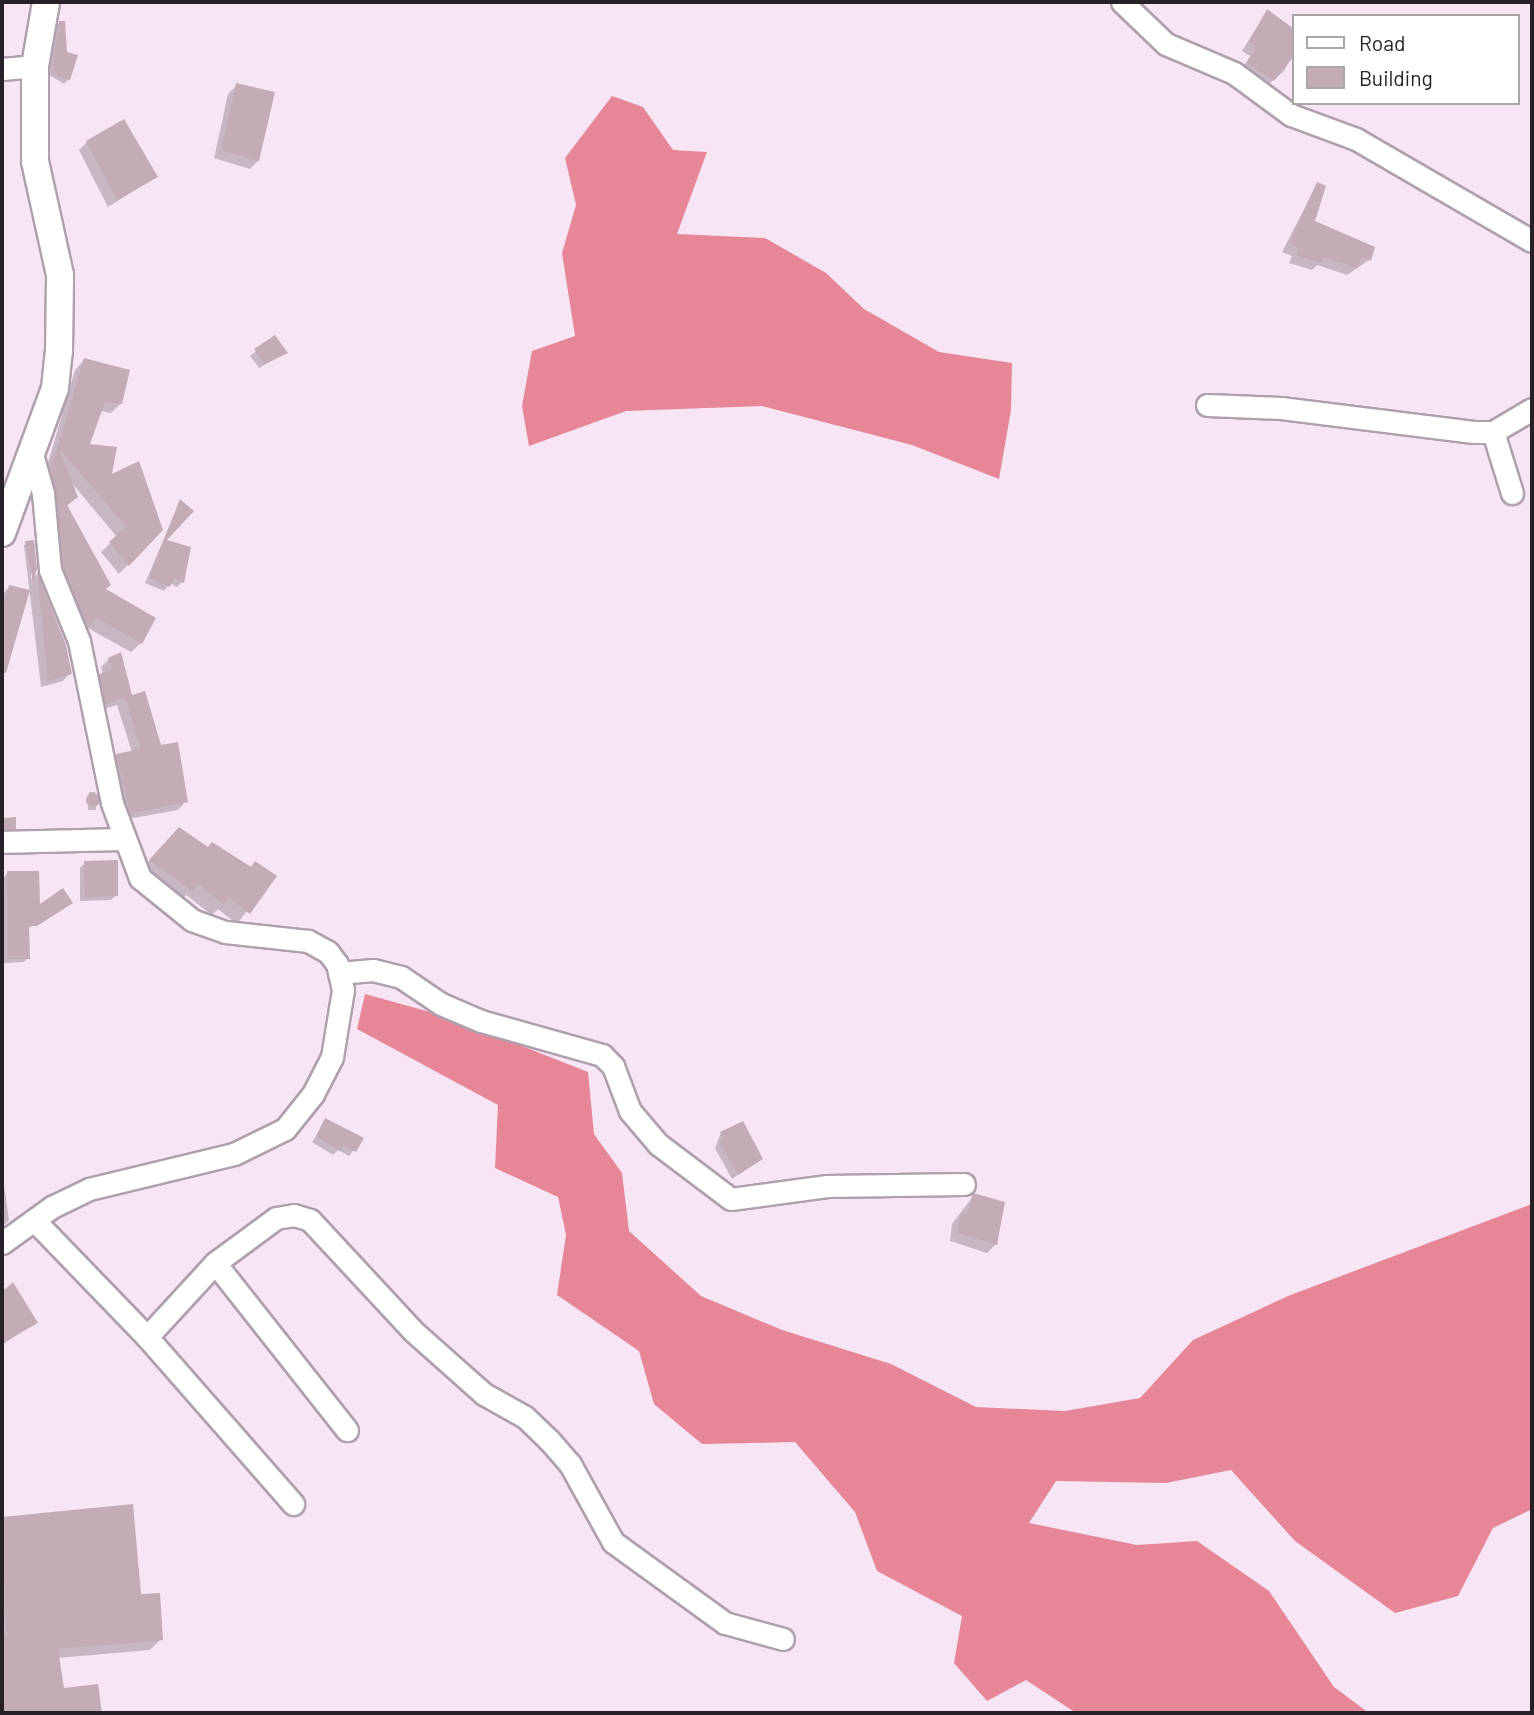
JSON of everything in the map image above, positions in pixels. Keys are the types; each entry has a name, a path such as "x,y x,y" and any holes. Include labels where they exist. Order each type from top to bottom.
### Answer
{"street":[{"path":"2,533 55,388 60,275 36,162 35,66 46,2"},
{"path":"1122,2 1166,44 1234,74 1291,115 1356,139 1532,242"},
{"path":"2,69 35,66"},
{"path":"1208,405 1281,408 1493,432 1532,408"},
{"path":"1493,432 1512,493"},
{"path":"2,1243 34,1220 89,1189 234,1154 285,1129 313,1094 332,1057 343,990 339,973 328,952 308,941 225,932 192,920 140,878 123,839 79,641 50,570 43,493 31,451"},
{"path":"2,842 123,839"},
{"path":"339,973 373,970 401,977 441,1004 481,1021 602,1055 613,1066 630,1111 658,1144 731,1199 827,1186 964,1184"},
{"path":"147,1337 215,1263 276,1218 294,1215 310,1220 413,1331 484,1394 525,1418 548,1440 570,1464 613,1542 725,1623 782,1639"},
{"path":"34,1220 147,1337 293,1504"},
{"path":"215,1263 348,1430"}],"shaded area":[{"path":"612,96 643,107 673,150 707,152 677,234 765,238 826,273 864,309 939,352 1012,363 1011,410 999,479 912,445 762,406 626,411 529,446 522,406 532,351 575,336 562,253 576,205 565,158"},
{"path":"365,994 448,1017 588,1072 594,1134 622,1173 629,1231 701,1296 782,1330 891,1364 976,1407 1065,1411 1140,1398 1193,1340 1288,1296 1532,1204 1532,1509 1493,1528 1458,1596 1395,1613 1295,1541 1231,1470 1166,1483 1056,1481 1029,1523 1137,1545 1197,1541 1269,1591 1334,1687 1369,1713 1076,1713 1026,1680 987,1701 954,1663 962,1616 877,1571 855,1512 795,1442 702,1444 654,1404 639,1351 557,1295 566,1235 558,1197 495,1168 498,1105 357,1029"}],"building":[{"path":"1267,9 1292,28 1292,58 1274,81 1247,63 1256,47 1249,42"},
{"path":"59,21 65,21 67,52 78,55 70,80 58,77 52,68"},
{"path":"236,83 275,92 259,161 221,150"},
{"path":"124,119 158,177 117,200 86,141"},
{"path":"1317,182 1326,186 1315,221 1375,247 1371,261 1362,257 1357,268 1323,257 1321,263 1296,255 1299,248 1289,243"},
{"path":"275,335 288,353 265,364 254,349"},
{"path":"84,358 130,370 122,404 105,402 90,444 117,447 112,474 139,461 163,530 129,566 109,542 126,527 59,448 78,497 67,505 111,585 106,589 156,618 142,644 97,618 88,627 63,567 51,469"},
{"path":"180,499 194,511 167,540 191,547 184,583 174,578 170,587 149,578"},
{"path":"34,540 37,569 33,581 25,541"},
{"path":"37,571 66,645 72,674 48,681"},
{"path":"9,585 30,590 6,673 2,673 2,610"},
{"path":"121,652 132,695 145,691 161,745 178,742 188,802 130,813 116,754 141,749 125,698 105,704 99,674 112,670 108,658"},
{"path":"90,793 96,793 100,800 96,807 90,807 86,803 86,797"},
{"path":"16,817 16,829 2,829 2,818"},
{"path":"179,827 208,847 212,842 251,867 255,861 277,876 250,914 229,898 224,905 198,884 192,891 149,860"},
{"path":"118,860 118,896 85,897 84,861"},
{"path":"7,871 39,871 40,904 63,888 73,903 37,926 29,926 30,959 8,959"},
{"path":"325,1118 364,1138 356,1152 343,1145 340,1151 316,1136"},
{"path":"743,1121 763,1159 738,1175 719,1141 723,1139 720,1132"},
{"path":"973,1193 1005,1202 997,1245 958,1233 960,1214 967,1215"},
{"path":"13,1282 38,1323 2,1343 2,1292"},
{"path":"133,1504 141,1594 160,1593 163,1640 58,1649 64,1688 98,1684 102,1713 2,1713 2,1635 6,1635 2,1517"}]}
